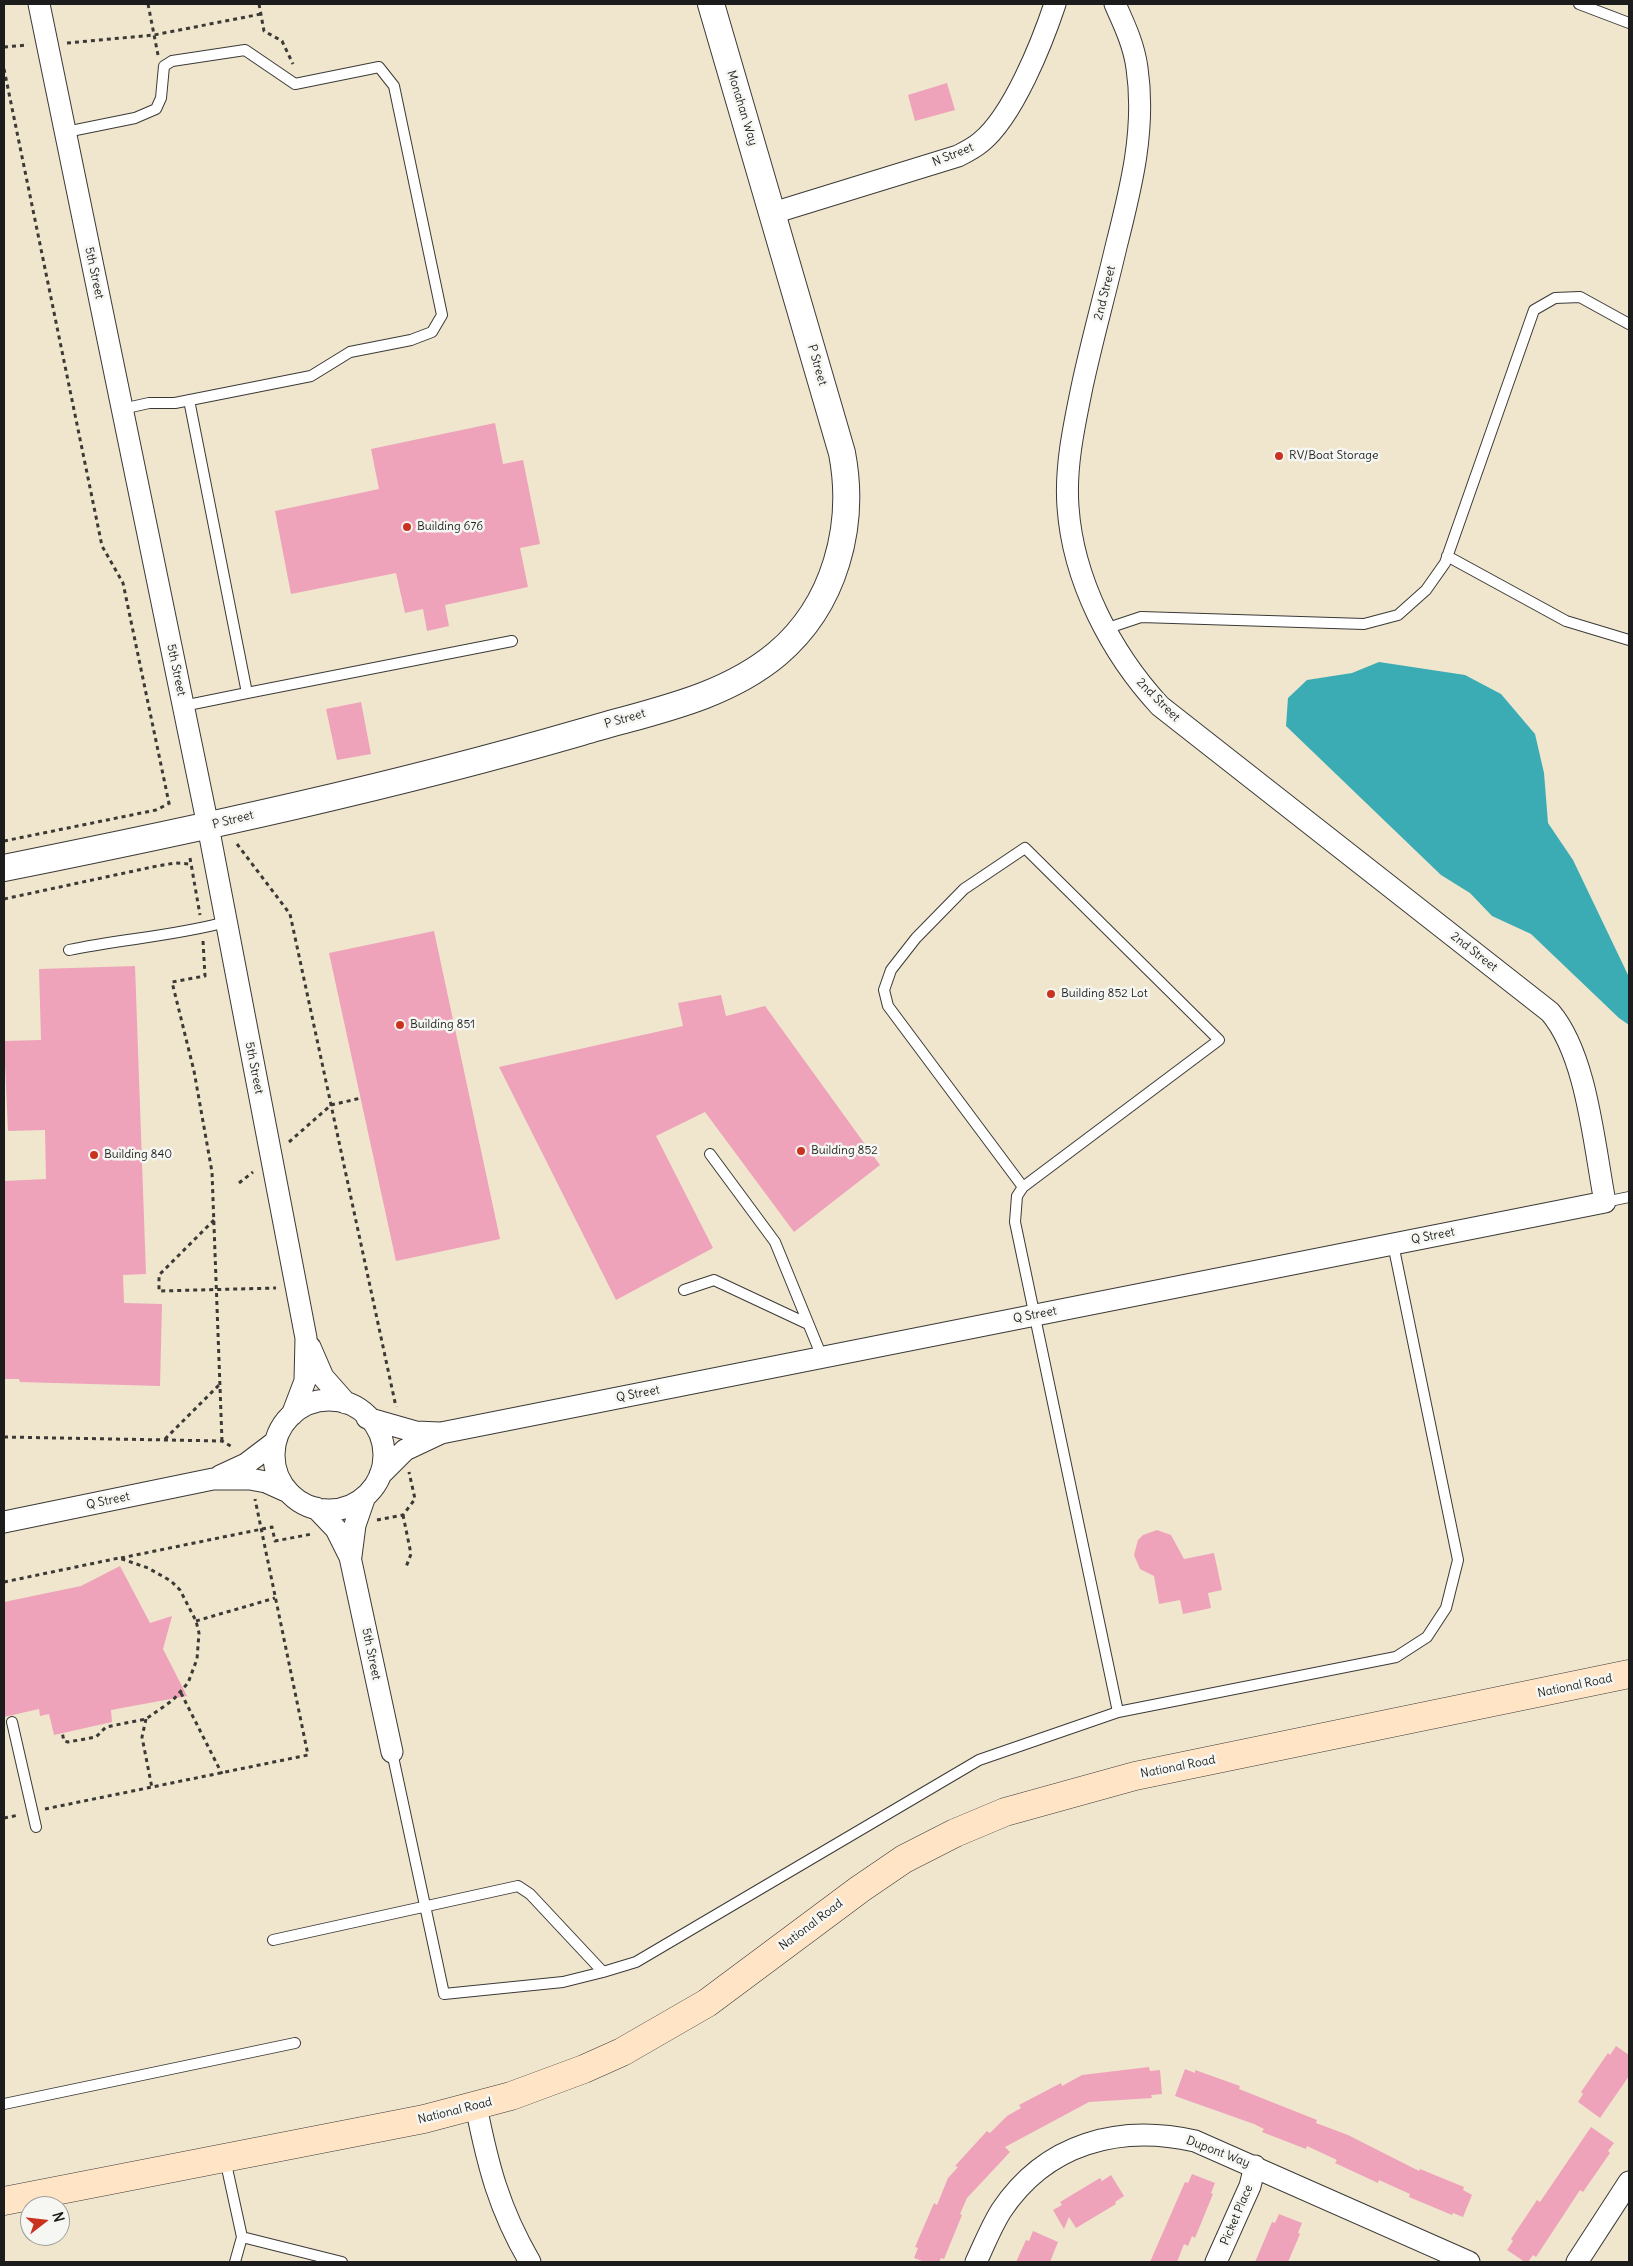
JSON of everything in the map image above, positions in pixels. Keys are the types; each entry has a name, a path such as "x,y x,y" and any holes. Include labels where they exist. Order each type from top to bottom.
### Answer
{"main road":[{"name":"National Road","path":"4,2201 424,2119 537,2088 584,2070 656,2033 707,2002 860,1889 904,1859 954,1833 1005,1812 1135,1776 1629,1674"}],"street":[{"name":"5th Street","path":"39,4 208,826 306,1338 305,1381 292,1415"},
{"name":"Monahan Way","path":"711,4 773,213"},
{"name":"N Street","path":"773,213 958,156 982,142 1000,120 1022,82 1037,50 1054,4"},
{"name":"2nd Street","path":"1115,4 1128,32 1137,68 1141,107 1139,145 1131,190 1074,423 1070,456 1068,506 1077,559 1105,629 1140,684 1160,706 1550,1012 1565,1033 1581,1076 1605,1202"},
{"name":"P Street","path":"4,868 208,826 506,754 696,698 742,679 772,658 793,639 819,604 835,567 844,531 847,492 842,453 773,213"},
{"name":"Q Street","path":"367,1418 416,1432 441,1433 1605,1202"},
{"name":"5th Street","path":"306,1338 323,1378 346,1403"},
{"path":"325,1399 346,1403 367,1418 376,1428 381,1438 384,1462 380,1475 364,1498 352,1507 340,1510 316,1508 286,1491 275,1469 273,1456 275,1442 292,1415 301,1406 313,1400 325,1399"},
{"name":"Q Street","path":"380,1475 405,1450 441,1433"},
{"name":"Q Street","path":"213,1479 246,1464 275,1442"},
{"name":"Q Street","path":"4,1522 213,1479 250,1479 266,1482 286,1491"},
{"name":"5th Street","path":"350,1556 355,1525 364,1498"},
{"name":"5th Street","path":"316,1508 336,1529 350,1556 392,1752"},
{"path":"476,2106 485,2155 496,2190 530,2262"},
{"name":"Dupont Way","path":"976,2262 991,2228 1007,2203 1024,2184 1063,2155 1088,2143 1132,2134 1168,2135 1195,2141 1469,2262"},
{"name":"Picket Place","path":"1216,2262 1250,2186 1255,2166"},
{"path":"1577,2262 1629,2182"}],"lane":[{"path":"1580,4 1629,23"},
{"path":"66,132 135,118 156,109 161,98 164,66 172,61 245,50 295,84 379,67 394,86 442,315 432,332 410,340 350,352 312,376 175,403 149,402 122,409"},
{"path":"1105,629 1141,617 1364,624 1398,614 1426,590 1447,556 1534,310 1555,298 1580,297 1629,324"},
{"path":"189,400 247,693"},
{"path":"1447,556 1566,621 1629,640"},
{"path":"183,706 512,641"},
{"path":"1022,1187 888,1006 884,990 891,970 916,938 964,889 1025,848 1219,1040 1022,1187 1017,1196 1015,1222 1033,1316 1118,1712"},
{"path":"70,950 118,939 202,929 226,922"},
{"path":"710,1154 775,1242 822,1357"},
{"name":"Q Street","path":"1605,1202 1629,1197"},
{"path":"392,1752 444,1994 563,1982 636,1962 979,1760 1118,1712 1396,1657 1426,1636 1446,1608 1458,1560 1393,1244"},
{"path":"684,1290 714,1280 808,1324"},
{"path":"12,1722 36,1827"},
{"path":"273,1940 518,1886 530,1894 603,1972"},
{"path":"4,2104 295,2043"},
{"path":"225,2159 242,2237 235,2262"},
{"path":"242,2237 342,2262"}],"path":[{"path":"148,4 158,55 164,66"},
{"path":"259,4 264,31 282,41 290,61 299,69"},
{"path":"4,47 154,35 261,14"},
{"path":"4,69 102,546 123,583 170,808"},
{"path":"4,841 156,810 168,804"},
{"path":"237,844 290,914 396,1408"},
{"path":"190,858 202,929 204,976 172,982 194,1072 212,1172 222,1441"},
{"path":"4,899 156,866 175,863 190,864"},
{"path":"331,1105 361,1098"},
{"path":"214,1220 159,1275 159,1291 297,1288"},
{"path":"164,1440 220,1385"},
{"path":"4,1437 222,1441 241,1452"},
{"path":"368,1522 403,1515 415,1499 408,1467"},
{"path":"4,1818 308,1756 254,1494"},
{"path":"403,1515 411,1554 406,1567"},
{"path":"4,1582 272,1527 275,1541 318,1532"},
{"path":"62,1732 64,1741 68,1742 96,1737 106,1727 146,1719 162,1710 181,1693 188,1683 197,1659 199,1640 196,1621 184,1596 171,1582 148,1568 119,1558"},
{"path":"196,1621 275,1598"},
{"path":"181,1693 222,1774"},
{"path":"146,1719 142,1737 152,1788"}],"water":[{"path":"1379,662 1465,675 1501,694 1535,734 1544,773 1548,823 1573,860 1629,977 1629,1025 1619,1018 1531,934 1492,916 1470,893 1441,875 1286,726 1288,698 1307,680 1352,673"}],"building":[{"path":"947,83 955,110 915,121 908,95"},
{"name":"Building 676","path":"495,423 503,464 523,460 540,544 520,548 528,587 445,605 449,626 427,631 423,609 405,613 396,573 291,594 275,511 379,489 371,449"},
{"path":"361,702 371,754 337,760 326,709"},
{"name":"Building 851","path":"434,931 500,1239 396,1261 329,953"},
{"name":"Building 840","path":"135,966 146,1274 123,1275 124,1303 162,1304 160,1386 20,1382 19,1379 4,1379 4,1181 46,1179 45,1130 8,1131 4,1041 41,1040 39,969"},
{"name":"Building 852","path":"721,995 726,1016 765,1006 880,1165 794,1232 705,1112 656,1136 713,1248 616,1300 499,1067 683,1026 678,1003"},
{"path":"1157,1530 1171,1535 1184,1559 1214,1553 1222,1590 1208,1593 1211,1608 1183,1614 1180,1600 1159,1604 1154,1576 1140,1569 1134,1555 1138,1540 1143,1535"},
{"path":"120,1566 150,1623 172,1616 163,1649 187,1696 111,1710 112,1722 54,1735 49,1714 40,1716 39,1709 4,1717 4,1602 81,1586"},
{"path":"1616,2046 1629,2055 1629,2076 1600,2118 1578,2102 1583,2094 1581,2092 1608,2053 1610,2055"},
{"path":"1149,2067 1150,2071 1160,2070 1162,2094 1151,2095 1152,2098 1089,2102 1005,2147 1010,2152 967,2198 944,2259 941,2258 939,2262 925,2262 914,2258 918,2248 915,2247 934,2203 937,2205 948,2178 958,2167 955,2166 987,2131 990,2133 1007,2116 1021,2108 1019,2105 1061,2083 1062,2086 1082,2075"},
{"path":"1185,2069 1195,2073 1195,2070 1240,2086 1239,2089 1317,2120 1316,2123 1348,2135 1419,2171 1420,2169 1464,2187 1463,2190 1472,2195 1463,2217 1453,2213 1452,2215 1409,2197 1410,2194 1379,2180 1378,2183 1335,2163 1337,2160 1307,2146 1306,2149 1262,2132 1264,2129 1254,2124 1175,2096"},
{"path":"1591,2127 1614,2143 1608,2151 1610,2153 1583,2192 1580,2190 1536,2257 1533,2255 1528,2262 1525,2262 1507,2250 1513,2241 1511,2239 1537,2200 1540,2202"},
{"path":"1192,2174 1215,2183 1211,2193 1213,2194 1195,2238 1192,2236 1188,2246 1184,2244 1177,2262 1150,2262 1185,2182 1188,2183"},
{"path":"1111,2175 1124,2196 1115,2202 1116,2204 1076,2228 1069,2217 1064,2229 1053,2210 1062,2205 1060,2202 1100,2178 1102,2181"},
{"path":"1279,2214 1302,2223 1298,2233 1300,2234 1288,2262 1255,2262 1272,2222 1275,2223"},
{"path":"1033,2231 1058,2242 1050,2262 1016,2262 1026,2240 1029,2241"}],"place":[{"name":"RV/Boat Storage","path":"1279,456"},
{"name":"Building 676","path":"407,527"},
{"name":"Building 852 Lot","path":"1051,994"},
{"name":"Building 851","path":"400,1025"},
{"name":"Building 852","path":"801,1151"},
{"name":"Building 840","path":"94,1155"}]}
